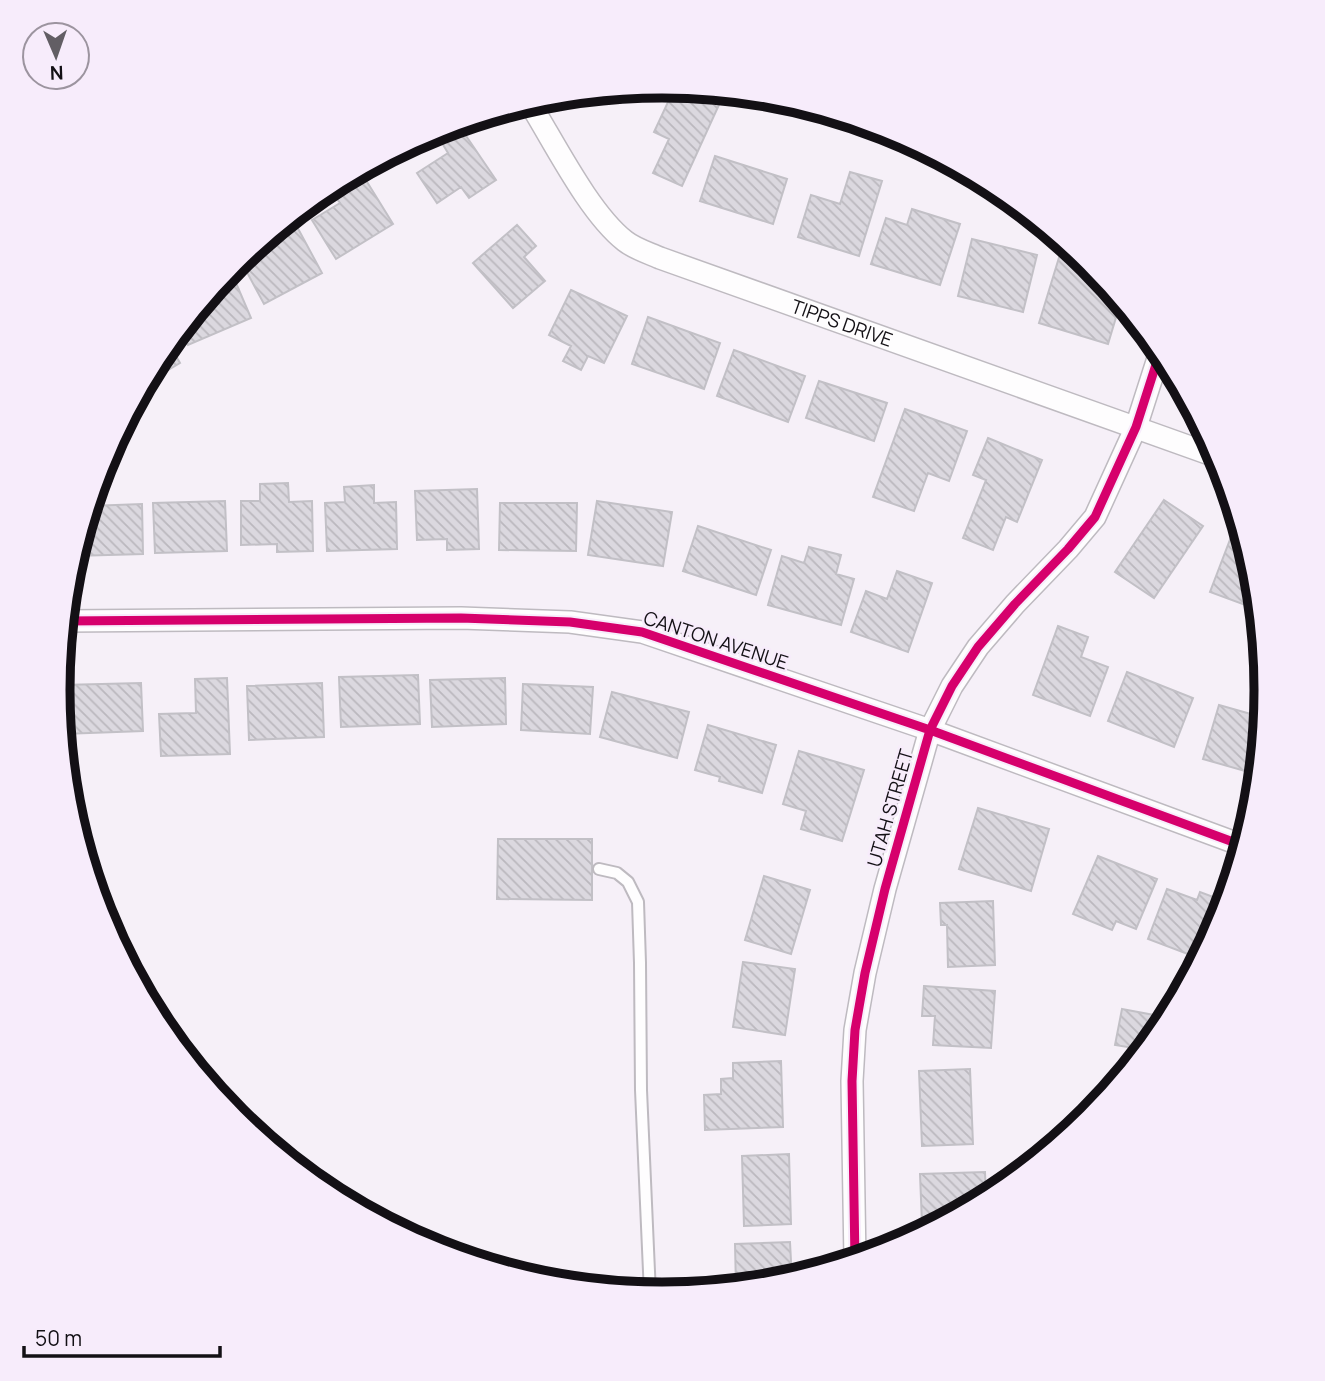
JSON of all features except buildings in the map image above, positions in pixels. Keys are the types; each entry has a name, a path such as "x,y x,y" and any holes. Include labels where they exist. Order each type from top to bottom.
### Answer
{"street":[{"name":"TIPPS DRIVE","path":"535,112 578,183 606,222 627,243 660,258 1205,452"},
{"name":"UTAH STREET","path":"855,1251 852,1081 855,1030 885,889 930,730 952,686 978,647 1095,517 1136,427 1156,363"},
{"name":"CANTON AVENUE","path":"74,621 461,618 570,622 642,632 930,730 1235,843"}],"lane":[{"path":"599,869 617,873 628,882 638,902 640,1090 649,1283"}],"cycle path":[{"path":"855,1251 852,1081 855,1030 885,889 930,730 952,686 978,647 1095,517 1136,427 1156,363"},
{"path":"74,621 461,618 570,622 642,632 930,730 1235,843"}]}
